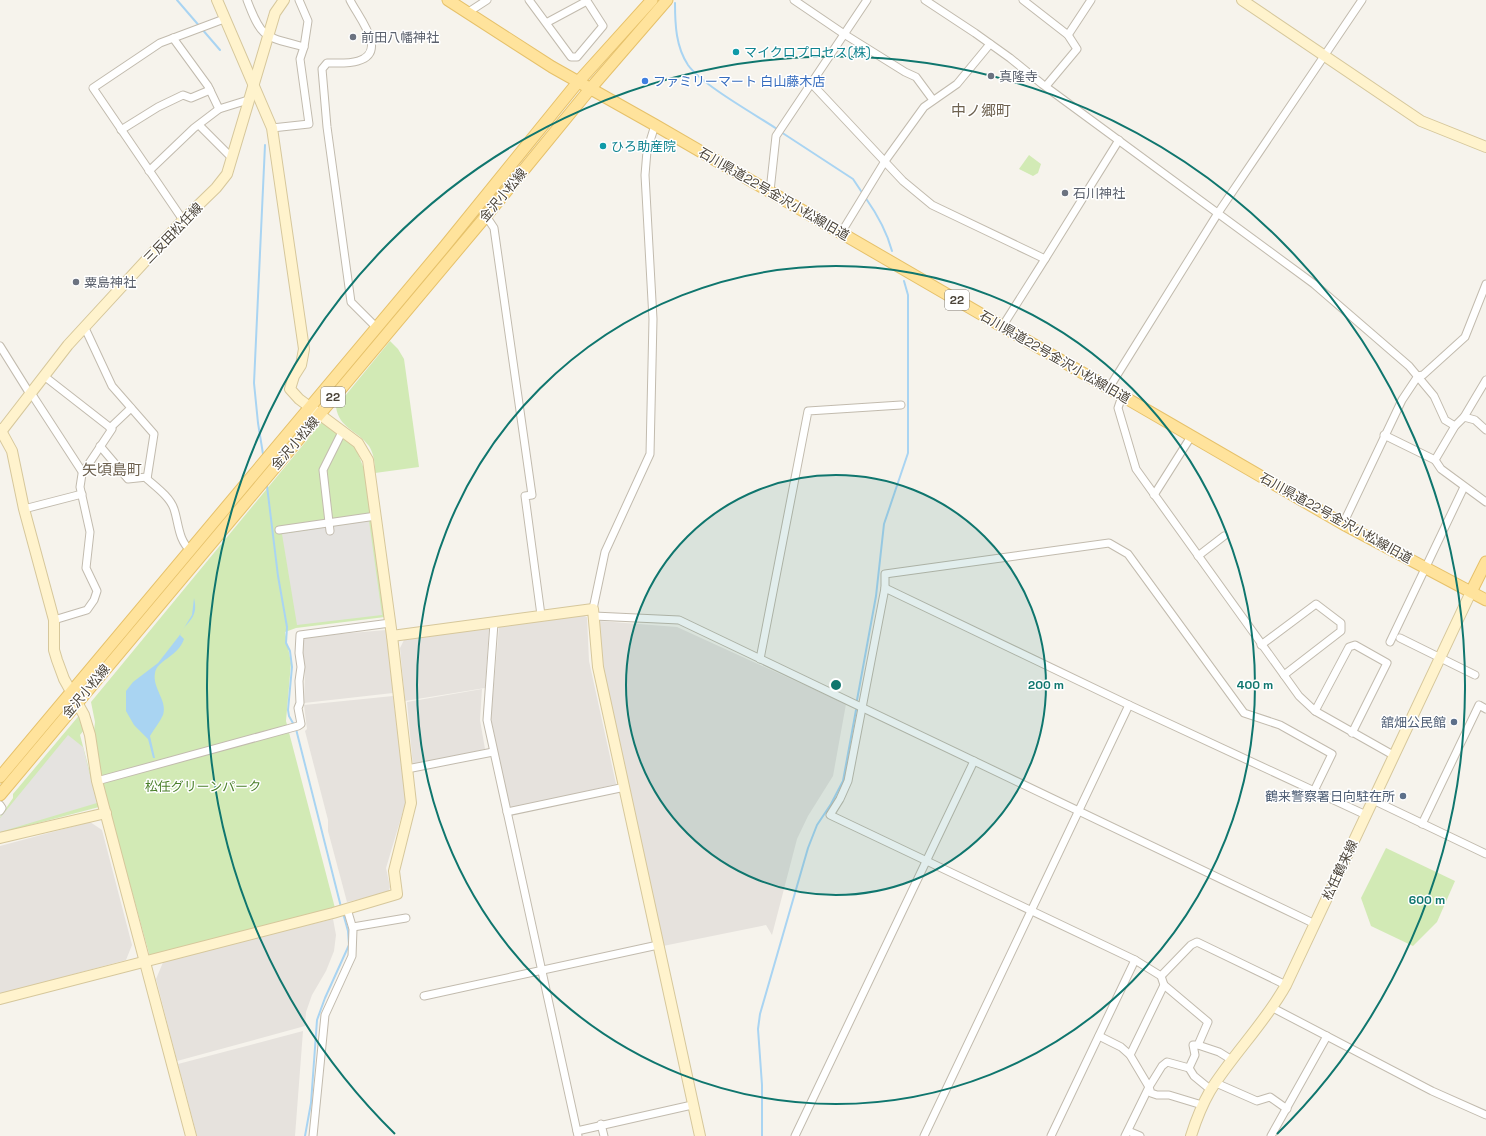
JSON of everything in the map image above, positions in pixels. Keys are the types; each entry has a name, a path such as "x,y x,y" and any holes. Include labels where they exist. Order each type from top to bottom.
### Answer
{"main road":[{"name":"石川県道22号金沢小松線旧道","path":"448,0 590,89 1192,435 1343,524 1486,600"},
{"name":"金沢小松線","path":"0,777 74,697 315,411 376,327 445,246 578,82 652,0"},
{"name":"金沢小松線","path":"0,795 74,697 191,551 486,216 590,89 667,0"},
{"path":"1471,592 1486,562"}],"street":[{"path":"0,999 343,910 396,894 394,870 411,803 392,636 368,460 358,443 299,400 290,389 294,376 301,365 304,349 272,128 253,83 246,71 217,0"},
{"path":"247,0 256,24 268,36 304,47"},
{"name":"三反田松任線","path":"0,432 84,326 183,220 216,188 227,174 253,83 275,14 284,0"},
{"path":"272,128 309,124 300,59 304,47 308,21 299,0"},
{"path":"350,0 371,38 372,52 368,57 357,62 327,63 322,69 327,127 351,302 376,327"},
{"path":"467,13 487,0"},
{"path":"529,0 570,58 577,57 603,26 588,0 546,23"},
{"path":"794,0 844,34 905,72 916,77 933,100"},
{"path":"770,192 776,136 868,0"},
{"path":"925,0 990,44 1314,284 1418,376 1434,396 1445,420 1455,426"},
{"path":"1023,0 1068,35 1077,49 1046,86"},
{"path":"1068,35 1091,0"},
{"path":"1242,0 1421,121 1486,147"},
{"path":"1109,388 1218,213 1362,0"},
{"path":"183,220 93,88 160,43 224,19"},
{"path":"173,38 210,90 219,109"},
{"path":"840,233 885,161 924,107 957,84 990,44"},
{"path":"811,83 904,181 932,205 1045,259"},
{"path":"121,130 158,107 183,95 191,98 210,90"},
{"path":"149,171 199,125 219,109 248,100"},
{"path":"199,125 232,158"},
{"path":"654,125 647,151 645,175 653,319 650,454 605,552 594,612 598,667 692,1105 700,1136"},
{"path":"1002,326 1119,140"},
{"path":"486,216 494,228 532,494 525,496 541,615"},
{"path":"1343,524 1384,435 1402,400 1418,376 1422,375 1465,337 1484,295 1486,284"},
{"path":"84,326 112,386 154,434 147,477"},
{"path":"0,346 83,473"},
{"path":"44,376 110,428"},
{"path":"1435,460 1455,426 1464,417 1486,380"},
{"path":"1122,396 1118,408 1136,470 1299,696 1315,711 1393,755"},
{"path":"760,659 808,411 902,405"},
{"path":"54,620 87,610 94,600 97,591 86,568 90,532 80,487 83,473 112,429 110,428 131,408"},
{"path":"1464,417 1475,420 1486,430"},
{"path":"0,432 12,451 24,509 54,620 54,650 64,679 84,715 90,735 97,781 191,1136"},
{"path":"330,531 323,470 342,432"},
{"path":"1154,495 1192,435"},
{"path":"1384,435 1435,460 1441,469 1486,502"},
{"path":"100,446 128,478 147,477"},
{"path":"147,477 174,507 183,544 191,551"},
{"path":"1390,642 1464,487"},
{"path":"24,509 82,494"},
{"path":"279,530 376,516"},
{"path":"1198,556 1224,536"},
{"path":"1198,1045 1208,1022 1164,985 1161,976 1135,960 830,815 840,799 848,781 885,588 885,574 1109,543 1128,554 1244,713 1280,725 1332,754 1314,792"},
{"path":"885,588 1129,705 1366,815"},
{"name":"松任鶴来線","path":"1192,1136 1202,1105 1213,1086 1272,1008 1286,985 1471,592"},
{"path":"1261,645 1316,604 1341,624 1341,631 1284,675"},
{"path":"392,636 494,623 541,615 594,612 679,620 863,709 1080,810 1315,924"},
{"path":"97,781 288,729 301,724 298,708 300,703 299,681 301,667 299,654 300,635 390,623"},
{"path":"494,623 488,720 493,752 578,1133 601,1124 692,1105"},
{"path":"1400,638 1475,675"},
{"path":"1315,711 1348,647 1355,645 1387,663 1352,733"},
{"path":"924,1136 1030,910 1080,810 1129,705"},
{"path":"1422,824 1479,705 1486,709"},
{"path":"407,769 493,752"},
{"path":"795,1136 974,761"},
{"path":"507,812 624,787"},
{"path":"1373,800 1486,854"},
{"path":"0,805 2,808 0,811"},
{"path":"0,838 106,813"},
{"path":"312,1136 325,1015 352,956 353,928 343,910"},
{"path":"353,928 406,918"},
{"path":"1161,976 1191,945 1198,942 1286,985"},
{"path":"424,996 658,945"},
{"path":"1051,1136 1135,960"},
{"path":"1130,1055 1164,985"},
{"path":"1272,1008 1432,1091 1486,1115"},
{"path":"1099,1036 1122,1047 1130,1055 1151,1093 1157,1095 1169,1095 1202,1105"},
{"path":"1271,1136 1327,1036"},
{"path":"1189,1068 1195,1055 1193,1045 1198,1045 1219,1052 1232,1060"},
{"path":"1140,1136 1126,1133 1149,1087 1162,1066 1167,1062 1189,1068 1194,1076 1213,1086 1257,1101 1270,1096 1287,1109"},
{"path":"601,1124 604,1136"}],"shaded area":[{"path":"369,521 382,615 297,625 282,534"},
{"path":"581,615 587,617 589,661 616,784 512,809 509,807 491,718 499,627"},
{"path":"600,621 677,627 846,704 833,776 808,816 797,839 772,935 766,925 663,946 600,657"},
{"path":"489,628 485,688 405,701 400,648 404,640"},
{"path":"386,630 393,693 304,703 305,673 301,642 305,637"},
{"path":"482,689 480,720 485,749 413,766 407,702"},
{"path":"393,696 406,801 386,868 390,887 388,893 347,902 328,831 328,820 305,731 307,729 304,705"},
{"path":"68,735 83,747 97,803 0,832 0,818"},
{"path":"90,822 102,830 132,945 126,960 0,994 0,846"},
{"path":"333,919 336,935 334,951 326,971 312,995 306,1012 305,1026 177,1061 156,979 164,960"},
{"path":"303,1031 295,1136 197,1136 178,1064"}],"green space":[{"path":"1029,155 1041,164 1038,173 1033,176 1019,169"},
{"path":"390,341 398,349 404,359 419,467 375,473 374,459 369,446 341,420 336,407"},
{"name":"松任グリーンパーク","path":"322,422 356,448 364,469 385,617 296,628 285,632 291,663 286,721 335,908 150,957 104,790 93,741 95,722 91,702"},
{"path":"82,712 84,730 80,735 99,807 0,833 0,817 13,798 13,794"},
{"path":"1386,848 1455,881 1437,922 1413,946 1371,926 1361,898"}],"water":[{"path":"194,598 194,615 180,635 184,639 181,645 160,665 155,673 156,684 164,710 162,718 150,736 155,758 153,758 148,739 134,725 126,711 126,691 133,682 158,663 179,636 192,615"}],"waterway":[{"path":"177,0 220,50"},
{"path":"675,3 676,28 679,43 688,65 695,73 717,90 777,129"},
{"path":"781,132 853,179 863,194"},
{"path":"263,454 254,383 265,145"},
{"path":"865,197 881,223 892,251"},
{"path":"857,700 876,596 884,524 908,453 908,295 904,281"},
{"path":"267,486 278,576 287,627 286,643 290,651 292,667 288,710 289,716 294,725"},
{"path":"762,1136 762,1085 758,1029 760,1014 808,848 817,825 831,804 843,781 856,710"},
{"path":"296,729 341,907"},
{"path":"305,1136 311,1103 317,1020 325,998 349,945 348,931 343,913"}],"place":[{"name":"前田八幡神社","path":"353,37"},
{"name":"マイクロプロセス(株)","path":"736,52"},
{"name":"真隆寺","path":"991,76"},
{"name":"ファミリーマート 白山藤木店","path":"645,81"},
{"name":"ひろ助産院","path":"603,146"},
{"name":"石川神社","path":"1065,193"},
{"name":"粟島神社","path":"76,282"},
{"name":"舘畑公民館","path":"1454,722"},
{"name":"鶴来警察署日向駐在所","path":"1403,796"}],"district":[{"name":"中ノ郷町","path":"981,110"},
{"name":"矢頃島町","path":"112,469"}]}
